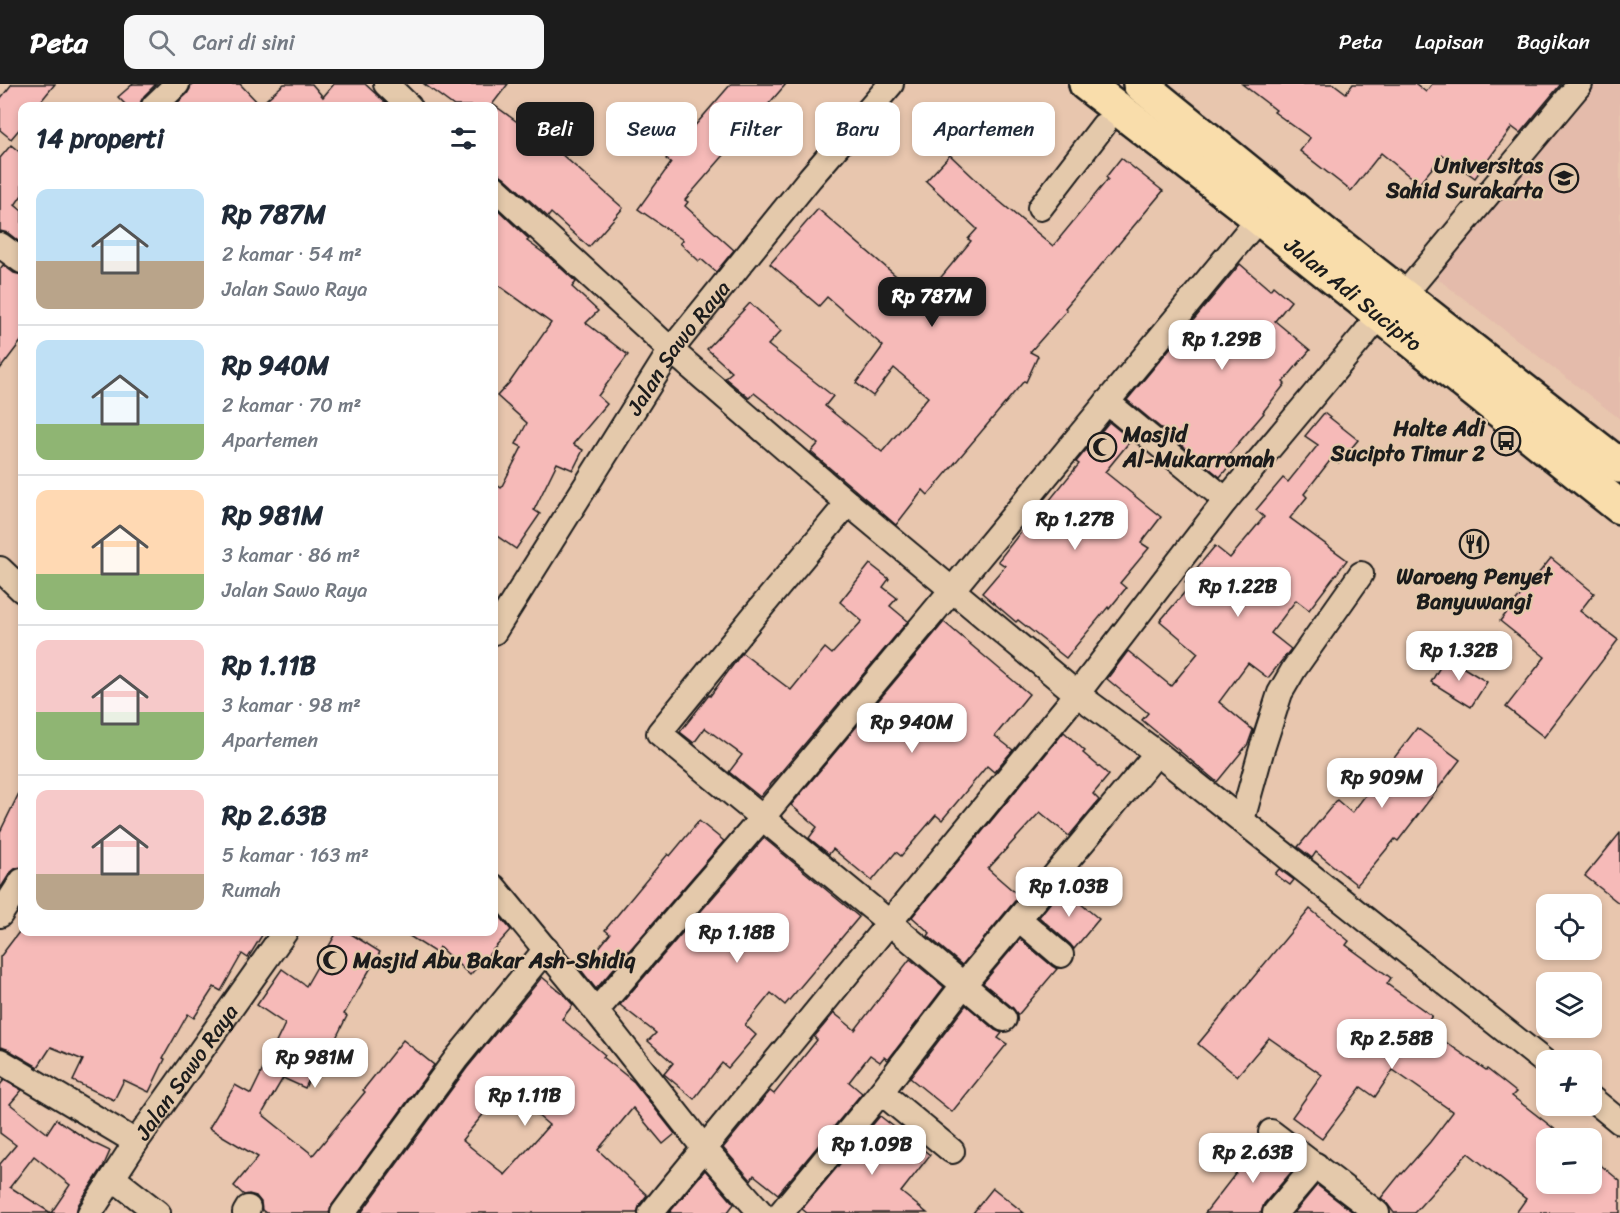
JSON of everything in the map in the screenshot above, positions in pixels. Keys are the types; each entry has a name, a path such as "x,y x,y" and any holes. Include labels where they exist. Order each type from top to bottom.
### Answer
{"highway":[{"name":"Jalan Adi Sucipto","path":"1086,84 1259,218 1392,305 1620,466"},
{"name":"Jalan Adi Sucipto","path":"1140,84 1324,234 1392,305 1620,507"}],"street":[{"path":"158,102 177,84"},
{"path":"386,84 405,102"},
{"name":"Jalan Sawo Raya","path":"498,616 502,599 671,350 810,178 891,84"},
{"path":"651,1213 1077,694 1226,500 1364,335 1580,84"},
{"path":"1040,208 1103,126"},
{"path":"498,191 671,350 952,591 1077,694 1157,753 1536,1055"},
{"path":"596,1011 762,818 952,591 1259,218"},
{"path":"0,245 18,258"},
{"path":"1107,402 1226,500"},
{"path":"848,503 659,733 890,922 1004,1019"},
{"path":"0,570 18,586"},
{"path":"1242,820 1280,693 1294,669 1361,574"},
{"path":"781,1213 881,1092 964,984 1157,753"},
{"path":"0,915 18,887"},
{"path":"498,892 704,1148 761,1213"},
{"path":"1019,919 1061,955"},
{"name":"Jalan Sawo Raya","path":"90,1213 136,1142 282,936"},
{"path":"343,1213 456,1059 546,949"},
{"path":"0,1061 136,1142"},
{"path":"881,1092 952,1151"},
{"path":"1602,1107 1620,1122"},
{"path":"1271,1132 1377,1213"},
{"path":"1275,1213 1316,1166"},
{"path":"113,1178 158,1213"}],"shaded area":[{"name":"Universitas Sahid Surakarta","path":"1586,84 1620,84 1620,419 1429,272"}],"building":[{"path":"12,84 55,84 40,102 18,102 18,131 11,139 0,130 0,99"},
{"path":"133,84 156,84 141,102 123,102 118,97"},
{"path":"191,84 240,84 257,102 178,102 190,89"},
{"path":"284,84 312,84 323,97 334,84 365,84 385,102 263,102"},
{"path":"424,84 508,84 494,102 449,102"},
{"path":"731,84 786,84 770,102 715,102"},
{"path":"1242,84 1334,84 1346,93 1353,84 1416,84 1426,92 1432,84 1561,84 1520,133 1512,127 1475,178 1443,155 1419,184 1381,153 1351,191 1300,151 1310,138 1274,112 1276,110"},
{"path":"498,108 516,121 516,156 563,156 623,208 589,247 551,213 548,217 498,173"},
{"path":"709,109 709,156 723,156 685,200 688,202 685,206 734,250 716,272 701,259 699,261 680,243 683,240 638,209 671,163 666,159 669,156 697,156 697,123"},
{"path":"11,145 18,151 18,201 15,205 18,208 18,241 8,233 0,231 0,158"},
{"path":"951,156 993,196 1053,246 1108,179 1106,177 1121,158 1163,191 1030,352 1038,356 1026,382 1024,381 928,495 923,490 896,525 811,452 818,444 754,393 749,398 725,378 732,372 707,349 750,303 781,331 768,345 833,396 825,406 882,452 928,397 894,368 873,396 856,383 883,346 827,297 819,306 770,264 818,209 923,299 971,241 968,239 977,229 926,181"},
{"path":"498,210 529,239 527,241 549,257 576,282 572,287 598,311 586,323 628,355 598,396 607,404 573,444 583,450 573,470 557,463 534,510 540,514 516,549 498,537 498,486 501,488 522,447 516,444 527,423 498,395 510,382 551,323 498,285"},
{"path":"1240,264 1270,290 1273,286 1291,301 1275,321 1310,350 1283,382 1285,384 1264,413 1229,454 1235,459 1220,477 1127,400"},
{"path":"3,265 18,274 18,345 0,369 0,269"},
{"path":"1324,413 1358,440 1339,463 1332,458 1304,494 1307,497 1290,518 1347,560 1309,610 1296,600 1271,633 1291,649 1268,678 1248,663 1219,702 1253,730 1248,744 1217,782 1142,720 1148,713 1107,679 1128,651 1171,686 1198,653 1160,621 1190,586 1185,582 1215,546 1230,558 1264,517 1256,510 1283,478 1288,482 1318,445 1305,436"},
{"path":"1109,422 1131,440 1105,472 1161,517 1141,543 1149,548 1120,583 1126,588 1066,658 1018,620 1016,622 982,593 1005,566 998,561 1039,509 1041,511 1079,464 1076,462"},
{"path":"1551,558 1594,593 1580,611 1618,640 1544,737 1506,707 1545,657 1500,621"},
{"path":"870,564 889,579 883,587 897,598 890,606 908,621 760,797 729,772 742,755 705,728 694,743 680,732 742,653 791,690 825,648 832,654 862,621 840,602"},
{"path":"944,622 1029,694 995,736 1013,750 994,772 987,766 942,820 936,815 901,856 896,852 872,881 833,849 829,854 809,838 817,827 791,805"},
{"path":"1446,657 1487,682 1471,707 1431,682"},
{"path":"1417,728 1460,760 1398,841 1395,839 1357,885 1316,852 1312,858 1298,847 1337,800 1352,813"},
{"path":"1064,732 1085,751 1083,753 1109,775 1093,794 1099,800 1069,836 1040,812 988,869 1019,896 962,965 928,936 930,933 912,917"},
{"path":"18,795 18,868 10,873 0,889 0,832"},
{"path":"699,821 724,841 596,989 581,970 610,934 605,930 668,854 670,856"},
{"path":"1620,833 1620,904 1585,876"},
{"path":"764,838 859,917 785,1005 771,993 745,1025 756,1035 728,1068 722,1063 694,1099 664,1074 673,1063 648,1041 656,1033 620,1005"},
{"path":"1279,869 1294,880 1290,885 1275,874"},
{"path":"1062,888 1099,919 1074,949 1039,917"},
{"path":"1310,909 1349,941 1346,945 1391,978 1387,984 1432,1016 1424,1027 1487,1069 1516,1092 1512,1096 1553,1128 1536,1128 1536,1194 1602,1194 1602,1166 1620,1181 1620,1213 1516,1213 1526,1199 1468,1153 1414,1213 1394,1213 1381,1198 1453,1112 1393,1070 1375,1097 1361,1087 1322,1139 1292,1117 1322,1075 1269,1038 1237,1076 1198,1044"},
{"path":"498,914 511,930 470,975 439,947 436,953 409,936 498,936"},
{"path":"18,933 18,936 262,936 248,958 242,954 221,991 214,987 194,1018 188,1014 163,1058 165,1059 149,1092 124,1080 114,1100 73,1081 83,1060 51,1047 38,1067 0,1047 0,957"},
{"path":"335,936 354,936 380,952 344,1014 347,1016 334,1042 328,1039 305,1088 283,1078 262,1114 313,1155 365,1092 363,1090 403,1040 434,1065 332,1205 329,1213 266,1213 262,1210 261,1202 256,1196 244,1195 234,1186 258,1157 209,1128 235,1085 251,1094 285,1024 257,1005 282,969 306,986"},
{"path":"1020,939 1057,969 1018,1015 983,983"},
{"path":"910,959 944,987 888,1060 884,1057 880,1062 870,1055 849,1082 862,1093 778,1194 754,1175 751,1180 723,1148 770,1091 774,1094 817,1040 814,1037 834,1013 855,1030"},
{"path":"542,977 564,995 573,1005 562,1019 634,1082 675,1134 663,1144 633,1108 598,1150 647,1195 637,1213 361,1213 467,1068","holes":["505,1088 549,1125 505,1175 462,1140"]},
{"path":"966,1005 995,1030 1002,1033 998,1038 1007,1044 952,1112 910,1078"},
{"path":"4,1080 22,1090 10,1104 47,1133 56,1119 91,1142 110,1151 103,1167 78,1205 76,1213 51,1213 0,1213 0,1164 16,1145 0,1133 0,1085","holes":["34,1156 70,1185 51,1213 10,1187"]},
{"path":"880,1116 930,1155 901,1192 927,1213 807,1213 802,1209"},
{"path":"1260,1142 1294,1169 1264,1204 1261,1213 1205,1213"},
{"path":"705,1170 734,1204 727,1213 669,1213"},
{"path":"1317,1185 1354,1213 1294,1213"},
{"path":"993,1188 1024,1213 973,1213"}],"place":[{"name":"Universitas Sahid Surakarta","path":"1564,178"},
{"name":"Halte Adi Sucipto Timur 2","path":"1506,441"},
{"name":"Masjid Al-Mukarromah","path":"1102,447"},
{"name":"Waroeng Penyet Banyuwangi","path":"1474,544"},
{"name":"Masjid Abu Bakar Ash-Shidiq","path":"332,960"}]}
